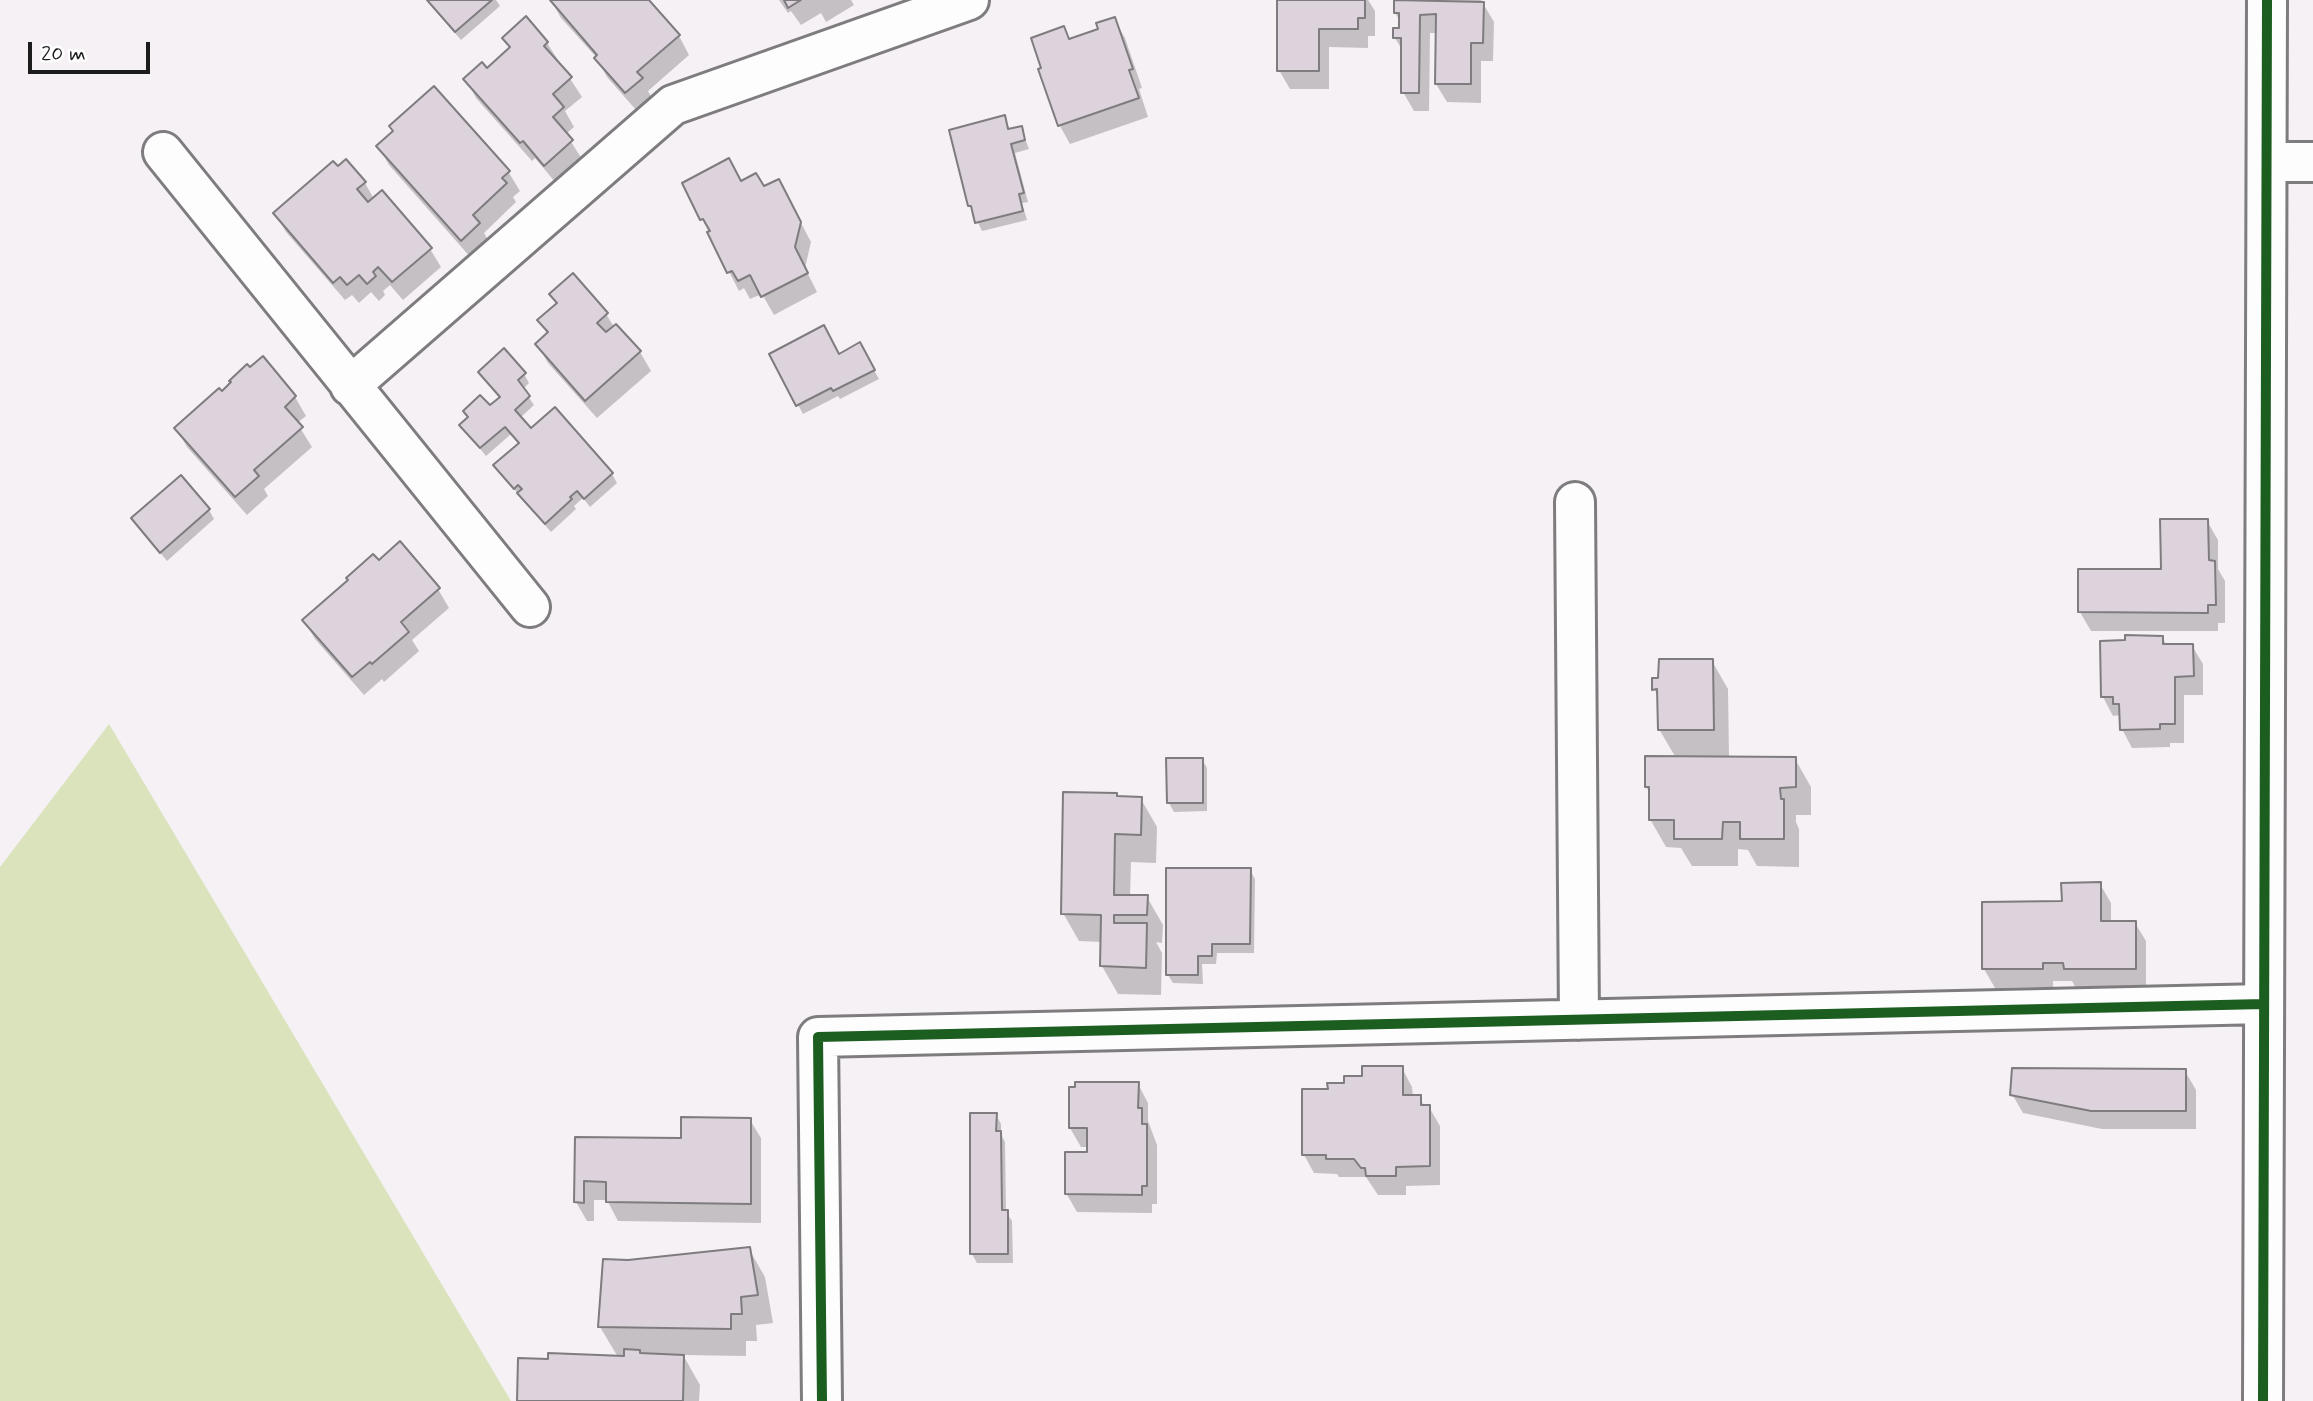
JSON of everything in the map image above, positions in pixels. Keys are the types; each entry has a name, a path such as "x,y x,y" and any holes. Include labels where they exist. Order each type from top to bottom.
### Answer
{"street":[{"path":"350,386 673,104 969,0"},
{"path":"2263,1401 2267,0"},
{"path":"163,152 530,607"},
{"path":"2267,162 2313,162"},
{"path":"1575,502 1579,1020"},
{"path":"822,1401 818,1037 2264,1004"}],"green space":[{"path":"109,724 511,1401 0,1401 0,867"}],"building":[{"path":"427,0 492,0 455,32"},
{"path":"550,0 649,0 680,35 637,72 643,78 625,93 594,58 597,55"},
{"path":"784,0 801,0 788,8"},
{"path":"1277,0 1365,0 1365,18 1358,18 1358,29 1319,29 1319,71 1277,71"},
{"path":"1394,0 1484,2 1483,43 1471,43 1471,84 1435,84 1436,14 1420,15 1419,93 1401,93 1401,38 1393,38 1393,28 1399,28 1399,13 1394,13"},
{"path":"526,16 548,42 544,46 572,77 553,94 564,107 553,117 573,140 544,166 463,79 482,62 487,68 510,47 502,38"},
{"path":"1115,17 1133,69 1129,70 1139,98 1058,126 1038,69 1041,68 1031,38 1064,26 1069,39 1098,29 1096,23"},
{"path":"434,86 510,171 502,178 507,183 473,215 480,223 461,241 376,146 393,131 389,126"},
{"path":"1005,115 1008,129 1022,126 1025,140 1011,144 1024,193 1019,194 1023,211 975,223 971,206 968,206 949,130"},
{"path":"729,158 741,181 756,173 764,186 779,179 801,222 795,247 808,273 761,297 750,275 738,281 732,271 727,273 707,232 710,231 703,219 700,220 682,183"},
{"path":"346,159 366,182 357,189 368,202 382,190 432,248 392,282 378,267 373,272 376,276 367,284 359,275 347,285 340,277 333,283 273,213 333,161 338,166"},
{"path":"573,273 608,313 597,323 606,332 616,324 641,351 585,401 535,344 548,332 537,320 557,303 549,294"},
{"path":"824,325 839,354 860,342 875,370 796,406 769,354"},
{"path":"504,348 526,373 518,380 530,396 515,410 531,428 555,407 613,473 584,499 577,491 545,524 517,493 522,489 518,485 514,489 493,465 519,443 505,427 480,448 459,425 468,417 463,411 480,395 490,405 500,397 478,372"},
{"path":"263,356 296,396 285,407 303,427 254,470 259,476 235,497 174,428 219,388 222,391 247,364 250,367"},
{"path":"181,475 210,509 160,553 131,518"},
{"path":"2160,519 2208,519 2209,560 2215,561 2216,605 2208,605 2208,613 2078,612 2078,569 2161,569"},
{"path":"400,541 440,588 401,622 409,632 372,664 370,662 352,677 302,620 373,554 379,560"},
{"path":"2125,635 2163,636 2163,644 2193,644 2194,676 2175,677 2175,724 2160,724 2160,729 2120,730 2119,704 2113,704 2113,697 2101,697 2100,641 2125,640"},
{"path":"1659,659 1713,659 1714,730 1658,730 1657,689 1652,690 1652,678 1658,678"},
{"path":"1645,756 1796,757 1796,787 1780,788 1781,799 1784,799 1784,839 1740,839 1740,822 1723,822 1722,839 1674,839 1674,820 1649,820"},
{"path":"1166,758 1203,758 1203,803 1167,803"},
{"path":"1063,792 1117,793 1117,796 1142,797 1141,835 1115,834 1114,895 1148,895 1147,915 1114,915 1114,923 1147,923 1146,968 1100,966 1101,915 1061,914"},
{"path":"1166,868 1251,868 1250,944 1212,944 1212,956 1198,956 1198,975 1166,975"},
{"path":"2101,882 2101,921 2136,921 2136,969 2064,969 2063,963 2043,963 2043,969 1982,969 1982,902 2062,901 2061,883"},
{"path":"1362,1066 1403,1066 1403,1095 1421,1095 1421,1105 1430,1105 1430,1166 1396,1167 1396,1176 1366,1176 1365,1168 1361,1168 1354,1159 1326,1159 1326,1155 1302,1155 1302,1089 1328,1089 1327,1083 1344,1083 1344,1076 1362,1076"},
{"path":"2012,1068 2186,1069 2186,1111 2091,1111 2010,1095"},
{"path":"1075,1082 1139,1082 1138,1108 1142,1108 1142,1124 1147,1124 1147,1186 1142,1186 1142,1195 1065,1194 1065,1152 1087,1152 1087,1128 1069,1128 1069,1087 1075,1087"},
{"path":"970,1113 997,1113 996,1131 1001,1131 1002,1210 1008,1210 1008,1254 970,1254"},
{"path":"681,1117 751,1118 751,1204 606,1202 606,1182 584,1181 584,1203 574,1202 575,1137 681,1138"},
{"path":"750,1247 758,1295 741,1297 742,1314 731,1314 731,1329 598,1327 603,1259 628,1260"},
{"path":"624,1349 640,1350 640,1353 684,1355 683,1401 517,1401 518,1358 548,1359 548,1353 624,1356"}],"cycle path":[{"path":"2263,1401 2267,0"},
{"path":"822,1401 818,1037 2264,1004"}]}
